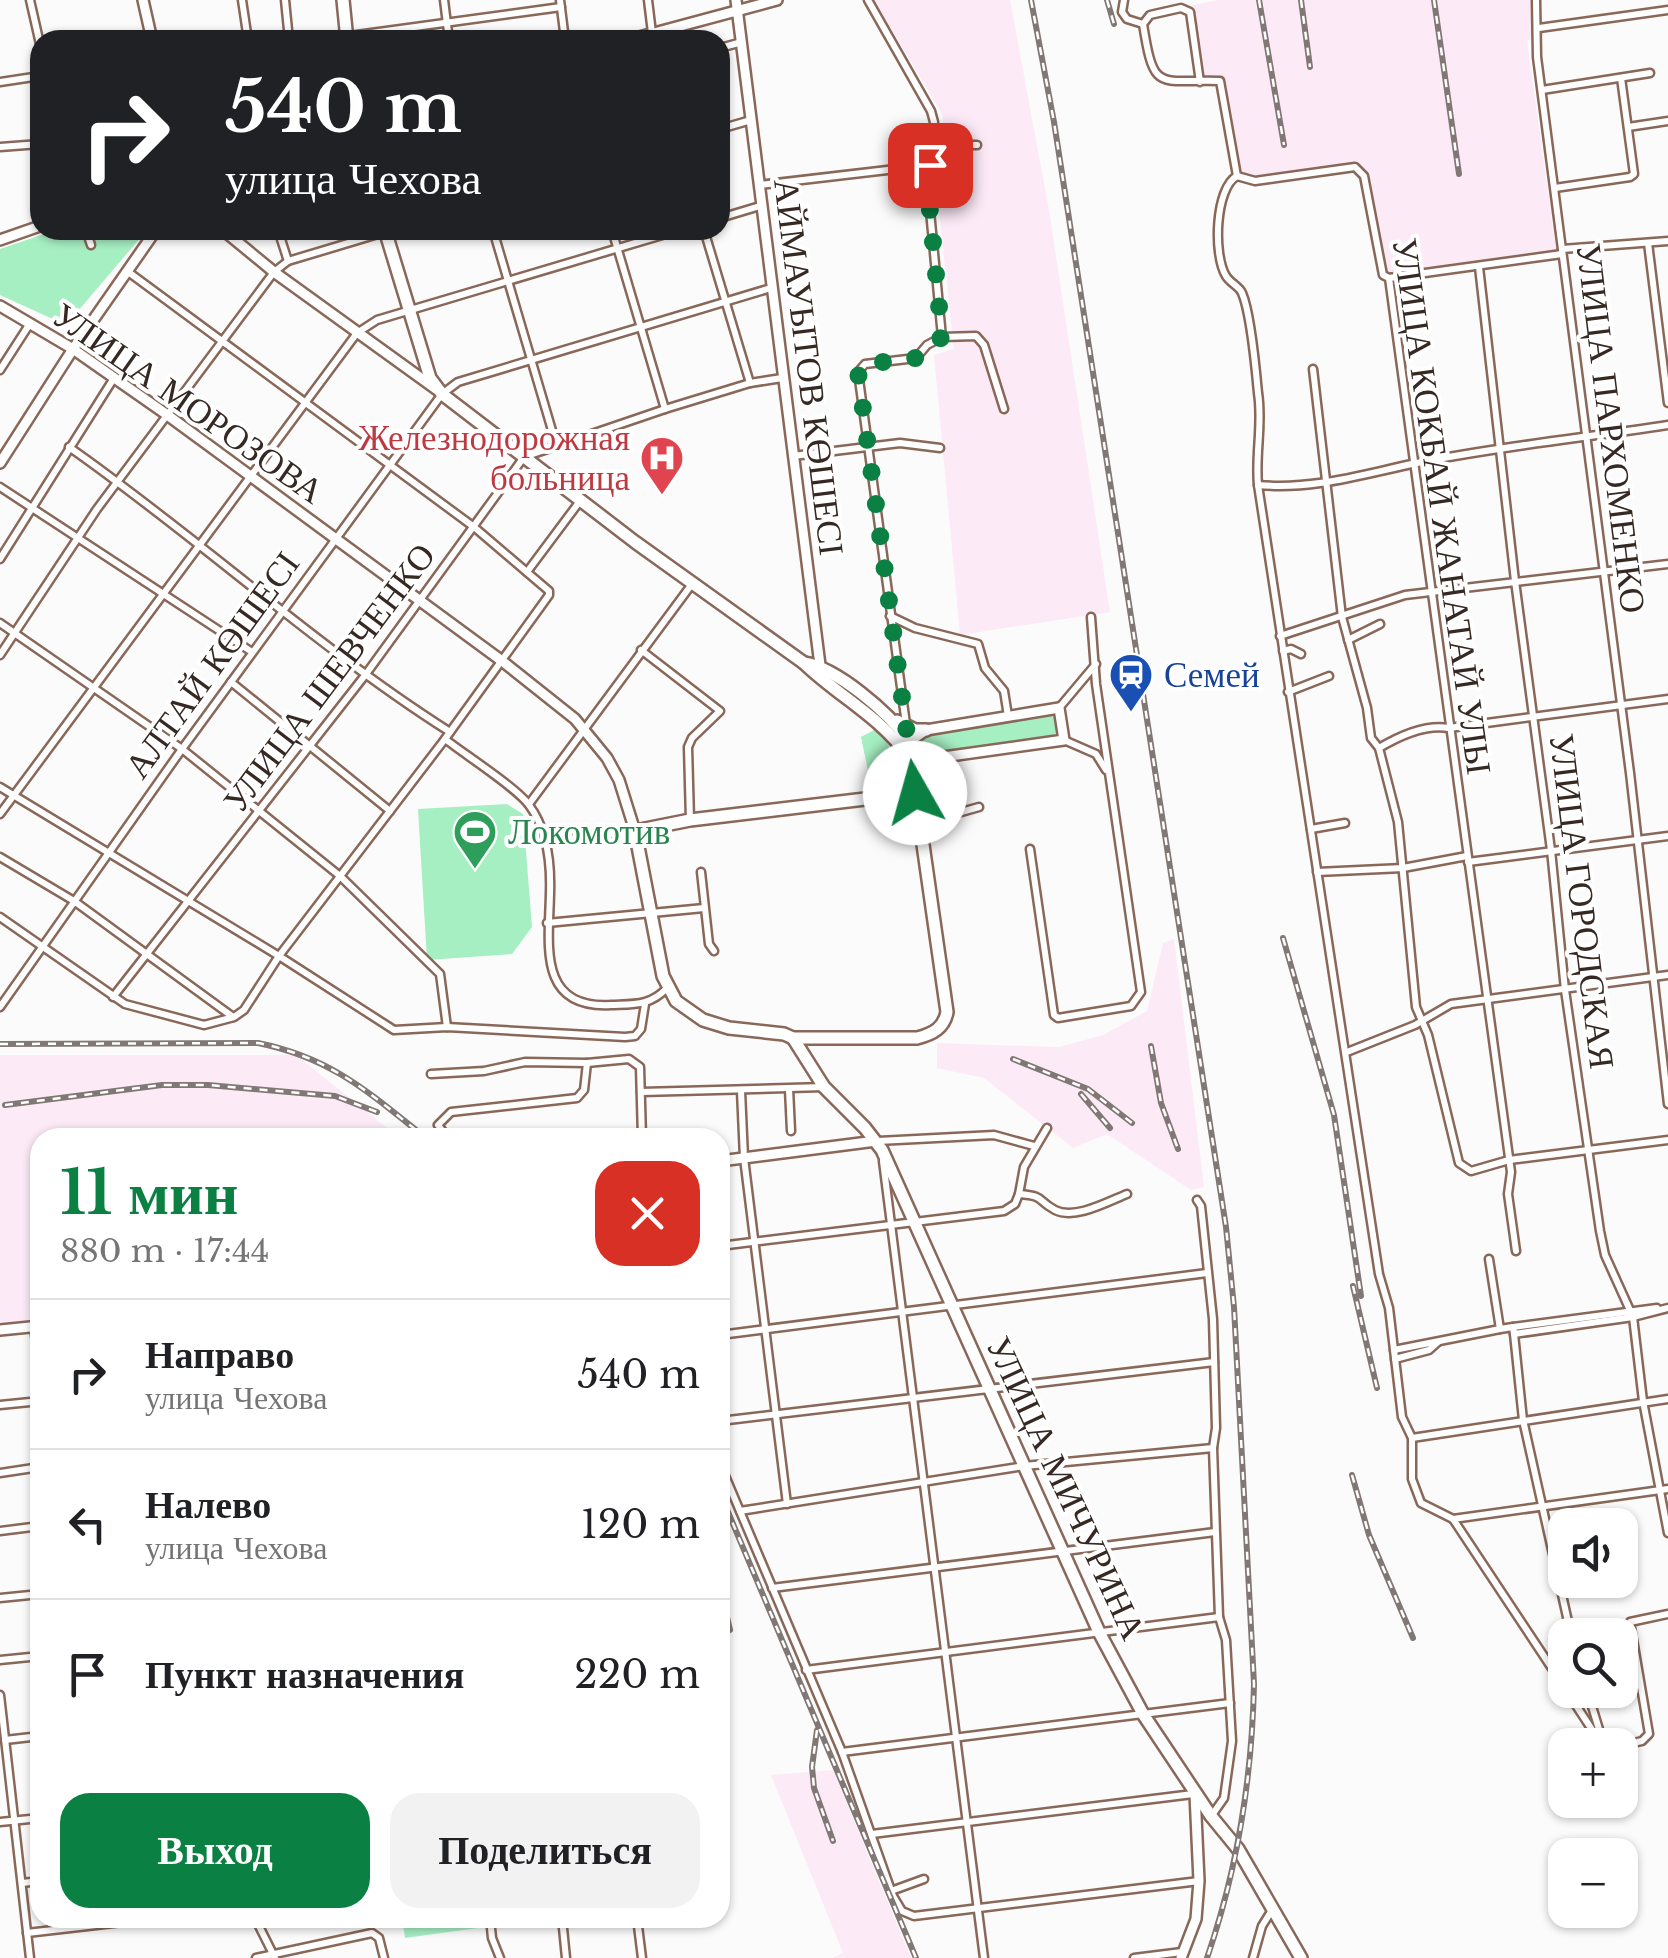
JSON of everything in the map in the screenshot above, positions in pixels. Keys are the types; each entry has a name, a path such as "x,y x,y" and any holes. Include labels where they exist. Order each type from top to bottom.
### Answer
{"main road":[{"path":"343,0 346,30"},
{"path":"390,240 430,378 442,394 804,663 890,732 909,755 907,766 894,784 868,796"},
{"path":"804,663 820,665 888,717 926,730"},
{"path":"666,988 676,1002 703,1020 793,1038 918,1038 931,1034 946,1020 948,1012 909,755 888,717"},
{"path":"636,831 690,820 915,793"},
{"name":"УЛИЦА МОРОЗОВА","path":"636,831 666,988"},
{"name":"УЛИЦА МИЧУРИНА","path":"793,1038 824,1087 879,1146 1099,1632 1143,1714 1211,1816 1238,1849 1301,1958"}],"street":[{"path":"30,0 37,30"},
{"path":"143,0 150,30"},
{"path":"242,0 246,30"},
{"path":"285,0 289,30"},
{"path":"444,0 448,30"},
{"path":"648,0 652,30"},
{"path":"661,30 737,4 776,0"},
{"path":"868,0 931,111 933,144 928,190 942,337"},
{"path":"1124,0 1122,12 1127,20 1142,24"},
{"name":"УЛИЦА ПАРХОМЕНКО","path":"1536,0 1539,26 1534,34 1668,1104"},
{"path":"397,30 560,4 564,30"},
{"name":"АЙМАУЫТОВ КӨШЕСІ","path":"737,4 822,680"},
{"path":"1142,24 1154,13 1181,8 1190,12 1200,82"},
{"path":"1539,26 1668,12"},
{"path":"1142,24 1154,74 1166,81 1220,81 1236,176 1224,186 1219,236 1226,276 1242,292 1258,390 1262,430 1256,467 1258,485 1379,1274 1390,1308 1402,1418 1412,1438 1412,1479 1422,1502 1453,1519 1548,1662"},
{"path":"730,45 742,42"},
{"path":"1542,90 1650,73"},
{"path":"0,82 30,78"},
{"path":"1555,188 1630,178 1634,168 1621,78"},
{"path":"730,126 752,120"},
{"path":"1628,126 1668,121"},
{"path":"933,144 978,145"},
{"path":"0,148 30,145"},
{"path":"758,185 930,165"},
{"name":"УЛИЦА КОКБАЙ ЖАНАТАЙ УЛЫ","path":"1236,176 1255,181 1360,169 1376,225 1383,275 1389,278 1488,998 1509,1160 1508,1194 1516,1251"},
{"path":"730,215 760,206"},
{"path":"0,240 30,230"},
{"path":"89,240 91,246"},
{"path":"0,463 72,349 149,240"},
{"path":"235,240 442,394"},
{"path":"281,240 288,261"},
{"path":"0,655 117,480 274,272 288,261 357,240"},
{"path":"496,240 556,444"},
{"path":"615,240 665,409"},
{"path":"0,814 357,333 378,320 645,240"},
{"path":"707,240 750,384"},
{"path":"1389,278 1479,267 1562,251 1668,241"},
{"path":"1648,243 1668,403"},
{"name":"УЛИЦА ГОРОДСКАЯ","path":"1479,267 1565,990 1605,1254 1632,1314 1643,1401 1664,1490 1668,1533"},
{"path":"0,917 114,998 184,1022 204,1025 234,1017 244,1010 279,956 448,735 547,601 549,591 474,526 127,272"},
{"name":"АЛТАЙ КӨШЕСІ","path":"0,1007 230,682 442,394 458,382 771,288"},
{"name":"УЛИЦА МОРОЗОВА","path":"0,306 72,349 166,414 502,661 584,728 619,780 636,831"},
{"path":"0,370 29,325"},
{"path":"909,755 898,648 890,616 858,372 861,367 916,358 942,337 976,336 982,340 1004,409"},
{"path":"1314,368 1342,617 1367,708 1371,738 1379,748 1398,822 1416,1007 1424,1020 1458,1162 1471,1171 1509,1160 1668,1140"},
{"path":"0,559 114,377"},
{"path":"524,457 665,409 782,378"},
{"path":"1258,485 1329,484 1499,448 1668,425"},
{"path":"793,456 900,443 940,448"},
{"path":"70,447 448,735 529,804 546,842 549,958 568,996 591,1006 646,1004 666,988"},
{"name":"УЛИЦА ШЕВЧЕНКО","path":"114,998 311,747 524,457"},
{"path":"0,486 252,652"},
{"path":"527,572 580,500"},
{"path":"1280,636 1405,595 1668,564"},
{"path":"529,804 694,581"},
{"path":"890,616 927,632 978,644 984,668 1004,691 1008,716"},
{"path":"1030,850 1054,1015 1058,1018 1131,1006 1141,992 1096,684 1092,617"},
{"path":"0,624 182,749 340,876 440,974 447,1026"},
{"path":"1348,640 1380,624"},
{"path":"1283,652 1292,649 1301,654"},
{"path":"641,650 720,711 688,747 690,820"},
{"path":"909,755 926,730 1058,708 1096,663"},
{"path":"1288,692 1328,676"},
{"path":"230,682 390,812"},
{"path":"1379,748 1411,733 1440,726 1449,728 1668,699"},
{"path":"1058,708 1064,740"},
{"path":"909,755 929,760 1064,740 1096,754 1109,775"},
{"path":"0,787 394,1030 447,1026 635,1036 641,1029 646,1004"},
{"path":"918,825 978,807"},
{"path":"1310,829 1344,823"},
{"path":"546,842 636,831"},
{"path":"1317,872 1404,868 1668,836"},
{"path":"0,857 74,901 234,1017"},
{"path":"701,872 708,944 714,951"},
{"path":"547,924 704,908"},
{"path":"1347,1052 1424,1020 1451,1004 1668,975"},
{"path":"431,1074 484,1071 525,1062 629,1059 640,1067 642,1128"},
{"path":"440,1128 438,1125 451,1112 577,1098 584,1090 586,1063"},
{"path":"640,1092 824,1087"},
{"path":"790,1088 791,1131"},
{"path":"741,1090 744,1158 787,1504"},
{"path":"730,1245 1004,1211 1016,1204 1024,1167 1047,1128"},
{"path":"730,1160 994,1135 1034,1146"},
{"path":"879,1146 984,1958"},
{"path":"1019,1194 1040,1195 1057,1212 1084,1210 1126,1194"},
{"path":"1196,1200 1202,1206 1214,1362 1219,1618 1226,1640 1232,1740 1224,1798 1211,1816"},
{"path":"1489,1259 1500,1329"},
{"path":"730,1333 1207,1273"},
{"path":"1394,1354 1500,1329 1668,1308"},
{"path":"0,1330 30,1327"},
{"path":"1514,1330 1523,1420 1567,1618"},
{"path":"730,1420 1214,1362"},
{"path":"1412,1438 1668,1399"},
{"path":"0,1405 30,1401"},
{"path":"740,1510 1024,1466 1213,1448"},
{"path":"0,1473 30,1468"},
{"path":"730,1487 842,1752 902,1910 914,1916 1199,1880"},
{"path":"1453,1519 1664,1490"},
{"path":"0,1531 30,1527"},
{"path":"772,1588 1215,1532"},
{"path":"0,1598 30,1595"},
{"path":"1638,1742 1649,1734 1630,1622 1668,1614"},
{"path":"806,1670 1219,1618"},
{"path":"0,1660 30,1657"},
{"path":"0,1694 30,1958"},
{"path":"842,1752 1230,1703"},
{"path":"5,1740 30,1738"},
{"path":"872,1834 1195,1793 1199,1880 1196,1918 1182,1955 1134,1958"},
{"path":"0,1822 30,1819"},
{"path":"892,1891 924,1879"},
{"path":"22,1883 30,1882"},
{"path":"1253,1958 1262,1926 1272,1910"},
{"path":"27,1933 71,1928"},
{"path":"260,1928 273,1955"},
{"path":"491,1928 500,1958"},
{"path":"563,1928 566,1958"},
{"path":"638,1928 642,1958"},
{"path":"256,1958 372,1933 379,1938 384,1958"}],"shaded area":[{"path":"874,0 1010,0 1049,210 1110,612 960,635 934,355 954,349 936,184 947,159 942,114"},
{"path":"1218,0 1539,0 1544,36 1527,41 1556,250 1388,275 1380,256 1361,166 1240,177 1224,82 1204,80 1192,5"},
{"path":"1174,939 1204,1187 1191,1190 1107,1134 1073,1148 984,1078 937,1068 937,1043 1059,1047 1103,1035 1147,1011 1163,943"},
{"path":"0,1055 296,1055 387,1128 30,1128 30,1320 0,1324"},
{"path":"833,1770 911,1958 832,1958 843,1953 771,1775"}],"green space":[{"path":"30,239 138,240 66,325 0,295 0,249"},
{"path":"1052,716 1057,721 1058,734 1053,740 918,755 917,740 922,735"},
{"path":"878,728 894,755 900,780 871,785 861,737"},
{"name":"Локомотив","path":"507,804 523,814 532,927 512,954 427,960 418,809"},
{"path":"404,1928 478,1928 405,1938"}],"railway":[{"path":"1031,0 1054,122 1226,1227 1234,1307 1253,1719 1235,1857 1207,1958"},
{"path":"1107,0 1114,24"},
{"path":"1259,0 1284,145"},
{"path":"1301,0 1310,67"},
{"path":"1434,0 1459,174"},
{"path":"1283,938 1334,1115 1361,1296"},
{"path":"0,1044 258,1043 328,1068 413,1128"},
{"path":"1151,1046 1161,1103 1178,1149"},
{"path":"1013,1059 1088,1089 1132,1123"},
{"path":"5,1105 162,1085 208,1085 335,1096 377,1112"},
{"path":"1081,1094 1110,1128"},
{"path":"1353,1286 1377,1388"},
{"path":"1352,1475 1369,1535 1413,1638"},
{"path":"730,1517 916,1958"},
{"path":"817,1730 812,1767 814,1788 833,1841"}],"place":[{"name":"Железнодорожная больница","path":"662,496"},
{"name":"Семей","path":"1131,713"},
{"name":"Локомотив","path":"475,870"}],"route":[{"path":"915,793 858,372 865,364 916,358 942,337 928,190 930,165"}]}
